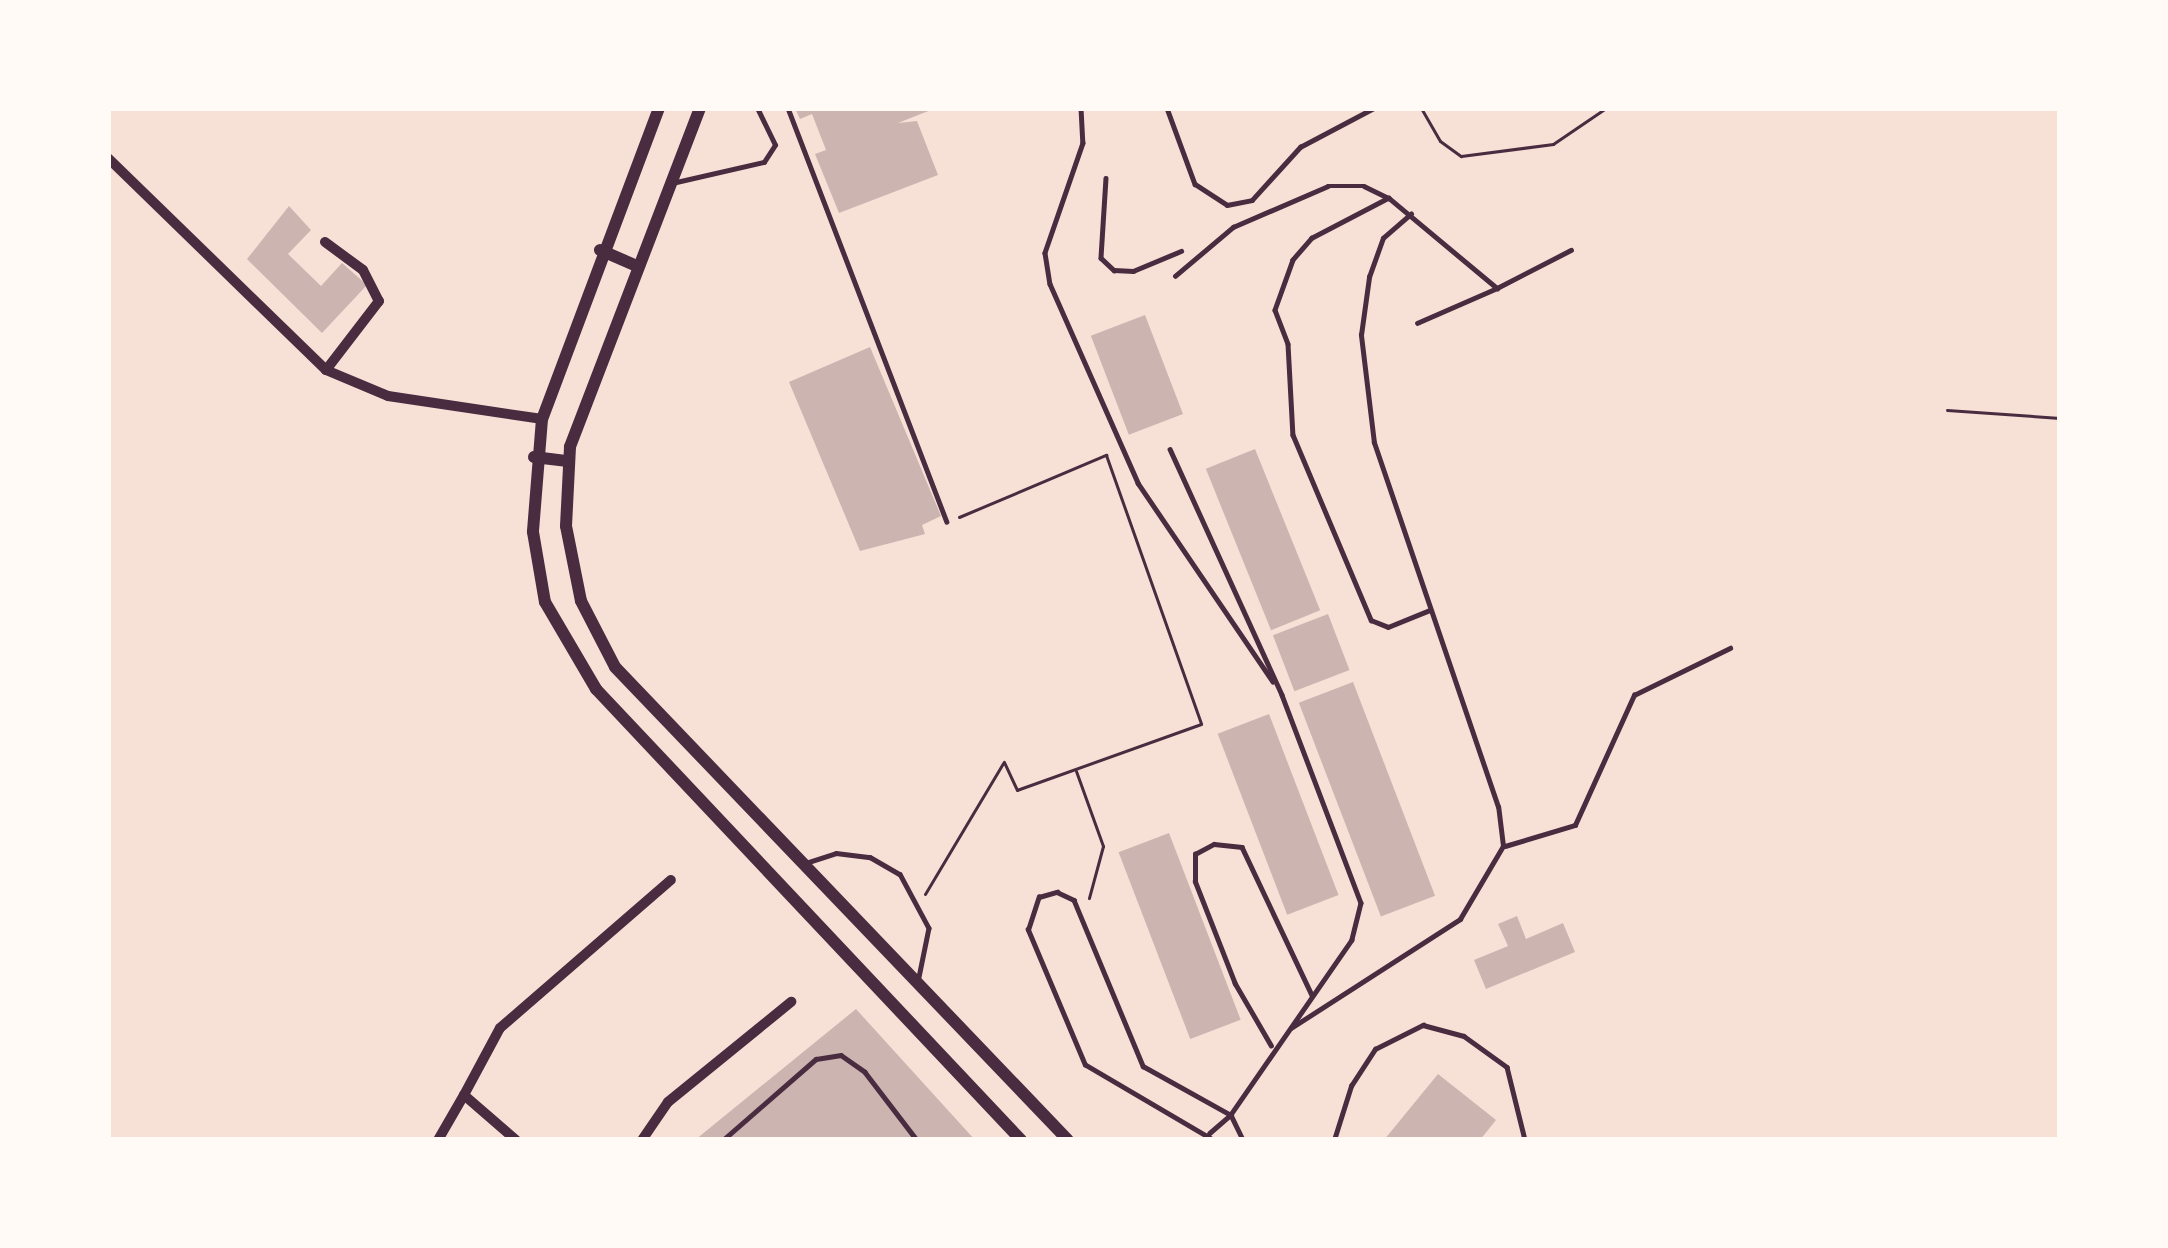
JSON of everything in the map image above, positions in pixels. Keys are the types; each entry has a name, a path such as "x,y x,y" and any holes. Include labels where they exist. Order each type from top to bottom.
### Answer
{"street":[{"path":"658,108 601,250 542,419 534,457 533,532 545,602 596,689 1021,1140"},
{"path":"700,108 637,266 568,461 566,526 581,601 615,667 1069,1140"},
{"path":"108,158 326,370 388,396 542,419"},
{"path":"325,242 363,270 379,301 326,370"},
{"path":"601,250 637,266"},
{"path":"534,457 568,461"},
{"path":"438,1140 500,1028 671,880"},
{"path":"642,1140 668,1102 790,1002"},
{"path":"464,1096 474,1096 516,1140"}],"lane":[{"path":"672,183 724,176 772,155 757,108"},
{"path":"788,108 947,523"},
{"path":"1081,108 1083,143 1045,253 1050,284 1138,483 1282,695"},
{"path":"1167,108 1195,184 1227,205 1252,200 1300,147 1374,108"},
{"path":"1106,178 1101,258 1114,270 1133,271 1180,251"},
{"path":"1175,276 1233,226 1287,201 1353,185 1389,198 1497,288"},
{"path":"1389,198 1312,238 1293,260 1275,310 1288,344 1293,435 1371,620 1388,627 1431,610"},
{"path":"1243,1140 1231,1114 1143,1066 1084,917 1057,892 1039,897 1028,911 1028,930 1076,1048 1099,1078 1212,1136 1231,1114 1271,1046 1291,1028 1460,919 1503,846 1498,807 1374,443 1361,335 1383,238 1411,214"},
{"path":"1417,323 1571,250"},
{"path":"1170,448 1282,695 1361,903 1352,940 1291,1028"},
{"path":"1503,846 1575,825 1634,695 1730,647"},
{"path":"1271,1046 1234,984 1195,882 1195,854 1214,844 1242,847 1312,995"},
{"path":"803,863 836,853 870,856 900,874 921,901 929,928 917,982"},
{"path":"1334,1140 1351,1086 1375,1049 1424,1025 1464,1036 1507,1067 1525,1140"},
{"path":"723,1140 816,1059 842,1055 865,1072 916,1140"}],"path":[{"path":"1420,108 1440,141 1461,156 1553,144 1606,108"},
{"path":"1947,410 2060,418"},
{"path":"921,901 1004,762 1017,790 1201,724 1106,455 947,523"},
{"path":"1076,771 1102,846 1084,917"}],"building":[{"path":"795,108 936,108 898,123 917,121 938,175 839,213 815,154 826,150 812,114 800,119"},
{"path":"289,206 311,230 288,254 321,286 342,263 367,285 322,333 247,259"},
{"path":"1145,315 1183,414 1129,435 1091,336"},
{"path":"870,347 941,516 922,525 925,534 860,551 789,382"},
{"path":"1255,449 1320,610 1271,630 1206,469"},
{"path":"1328,614 1350,670 1294,691 1273,635"},
{"path":"1353,682 1435,896 1381,917 1299,703"},
{"path":"1269,714 1339,895 1287,915 1218,734"},
{"path":"1169,833 1241,1020 1190,1039 1119,852"},
{"path":"1517,916 1526,939 1563,923 1575,952 1486,989 1474,960 1508,946 1498,924"},
{"path":"856,1009 975,1140 695,1140"},
{"path":"1438,1074 1496,1120 1480,1140 1384,1140"}]}
